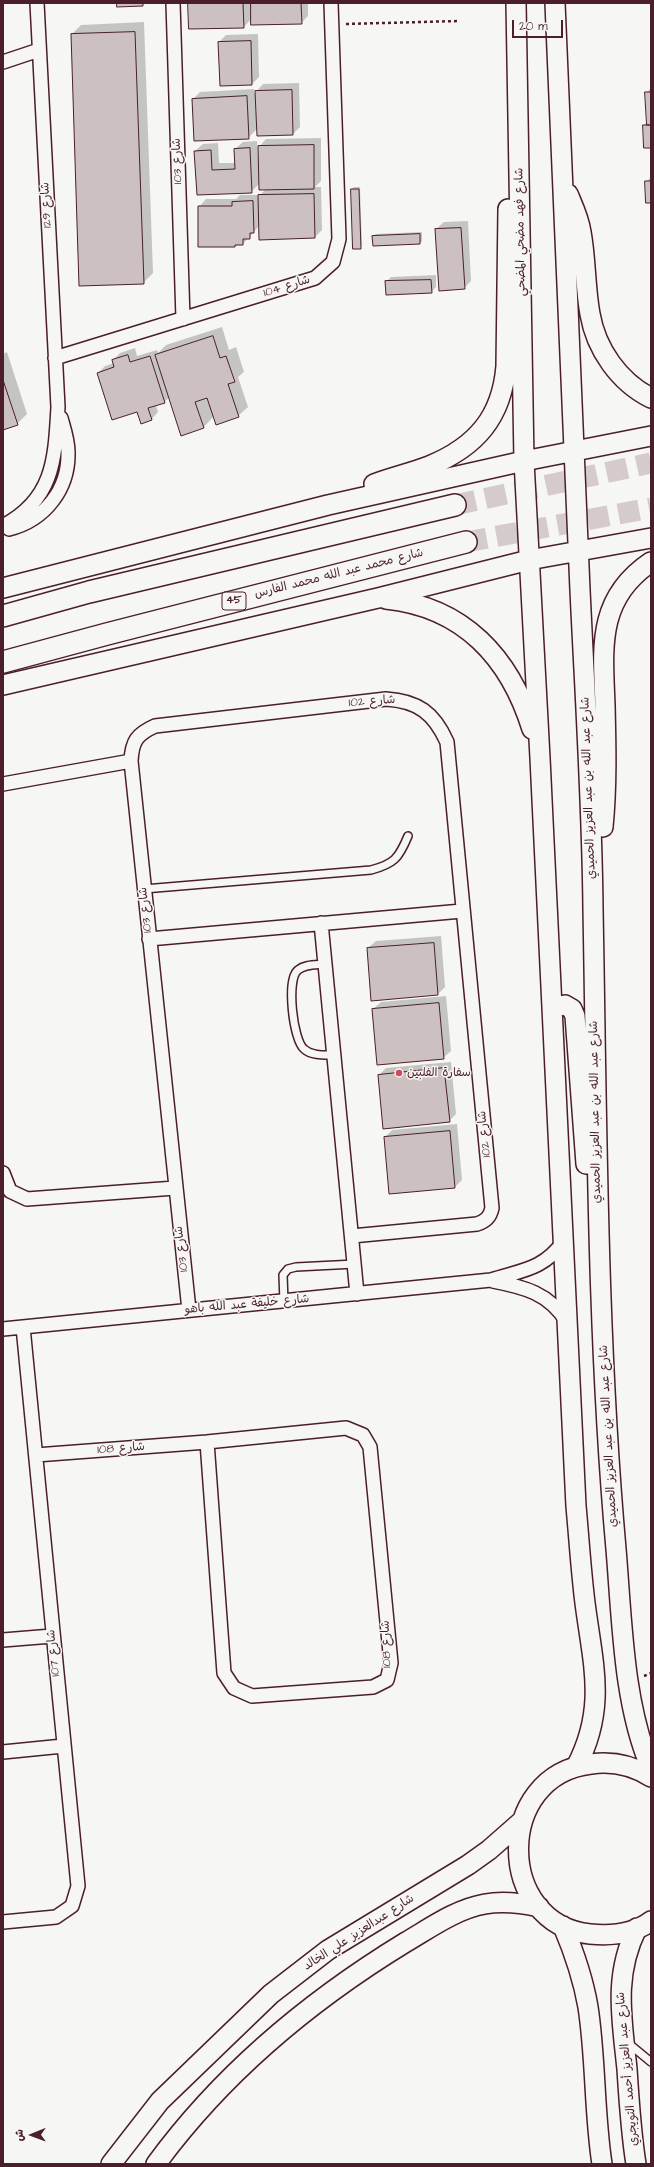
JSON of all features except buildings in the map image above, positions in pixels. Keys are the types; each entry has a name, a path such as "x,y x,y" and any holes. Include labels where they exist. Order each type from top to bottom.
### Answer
{"main road":[{"path":"3,616 89,592 455,505"},
{"name":"شارع محمد عبد الله محمد الفارس","path":"3,662 466,542"}],"street":[{"name":"شارع 129","path":"3,526 25,512 34,503 48,479 55,451 58,407 37,3"},
{"name":"شارع 103","path":"173,3 183,319"},
{"name":"شارع 104","path":"55,358 315,278 333,262 339,239 331,3"},
{"name":"شارع فهد مضحي المضحي","path":"516,3 524,461"},
{"path":"555,3 574,452"},
{"path":"3,62 39,50"},
{"path":"328,505 376,483 428,466 454,454 477,436 494,412 505,382 510,170 519,107"},
{"path":"562,180 575,209 581,231 590,315 594,332 606,356 620,375 635,388 651,398"},
{"name":"شارع 129","path":"3,530 28,522 38,515 48,507 62,486 68,462 68,450 58,407"},
{"path":"3,588 328,505 524,461 651,436"},
{"name":"شارع عبد الله بن عبد العزيز الحميدي","path":"574,452 591,790 598,1233 607,1423 621,1600 631,1701 638,1735 651,1768"},
{"path":"524,461 553,1007 576,1506 582,1578 597,1684 595,1713 591,1736 576,1767"},
{"path":"3,685 378,598 529,560 651,538"},
{"path":"593,892 604,819 605,705 603,648 608,620 613,607 628,583 651,562"},
{"path":"378,598 404,601 434,611 457,623 482,642 500,661 517,688 540,758"},
{"name":"شارع 102","path":"131,761 132,750 136,740 143,731 155,726 386,699 402,700 417,706 430,715 440,727 447,742 462,911 492,1208 490,1215 485,1221 478,1224 352,1236"},
{"path":"3,784 131,761"},
{"name":"شارع 103","path":"131,761 189,1310"},
{"path":"149,939 462,911"},
{"path":"321,923 357,1294"},
{"path":"553,1007 565,1005 572,1009 575,1016 585,1157 598,1233"},
{"path":"3,1172 10,1191 27,1199 175,1188"},
{"name":"شارع خليفة عبد الله باهو","path":"3,1329 284,1302 491,1280 538,1266 548,1259 564,1241"},
{"name":"شارع خليفة عبد الله باهو","path":"491,1280 534,1291 552,1304 568,1326"},
{"name":"شارع 107","path":"3,1922 56,1917 72,1906 78,1886 52,1636 23,1326"},
{"name":"شارع 108","path":"36,1455 207,1442 346,1428 363,1434 370,1447 371,1454 391,1663 387,1680 373,1687 252,1696 234,1688 224,1673 207,1442"},
{"path":"3,1640 52,1636"},
{"path":"3,1752 63,1746"},
{"path":"644,1925 627,1932 605,1936 583,1934 563,1926 539,1907 526,1888 519,1866 517,1844 522,1821 532,1801 547,1783 565,1770 604,1762 624,1764 642,1771 651,1777"},
{"name":"شارع عبدالعزيز علي الخالد","path":"111,2164 160,2101 271,1994 328,1950 468,1865 489,1850 522,1821"},
{"path":"156,2164 213,2096 261,2050 307,2010 380,1958 466,1909 502,1902 521,1903 539,1907"},
{"name":"شارع عبد العزيز أحمد التويجري","path":"636,2164 620,1989 622,1971 630,1942 644,1925"},
{"path":"563,1926 576,1956 588,2007 594,2096 602,2164"}],"lane":[{"path":"144,889 371,870 390,864 398,857 408,836"},
{"path":"325,964 304,966 294,974 292,986 296,1035 305,1051 317,1055 334,1055"},
{"path":"284,1302 284,1275 288,1269 296,1267 355,1264"},
{"path":"624,2039 651,2062"}],"path":[{"path":"331,24 459,21"}],"tunnel":[{"path":"455,505 651,463"},
{"path":"466,542 651,508"}],"place":[{"name":"سفارة الفلبين","path":"399,1073"}]}
